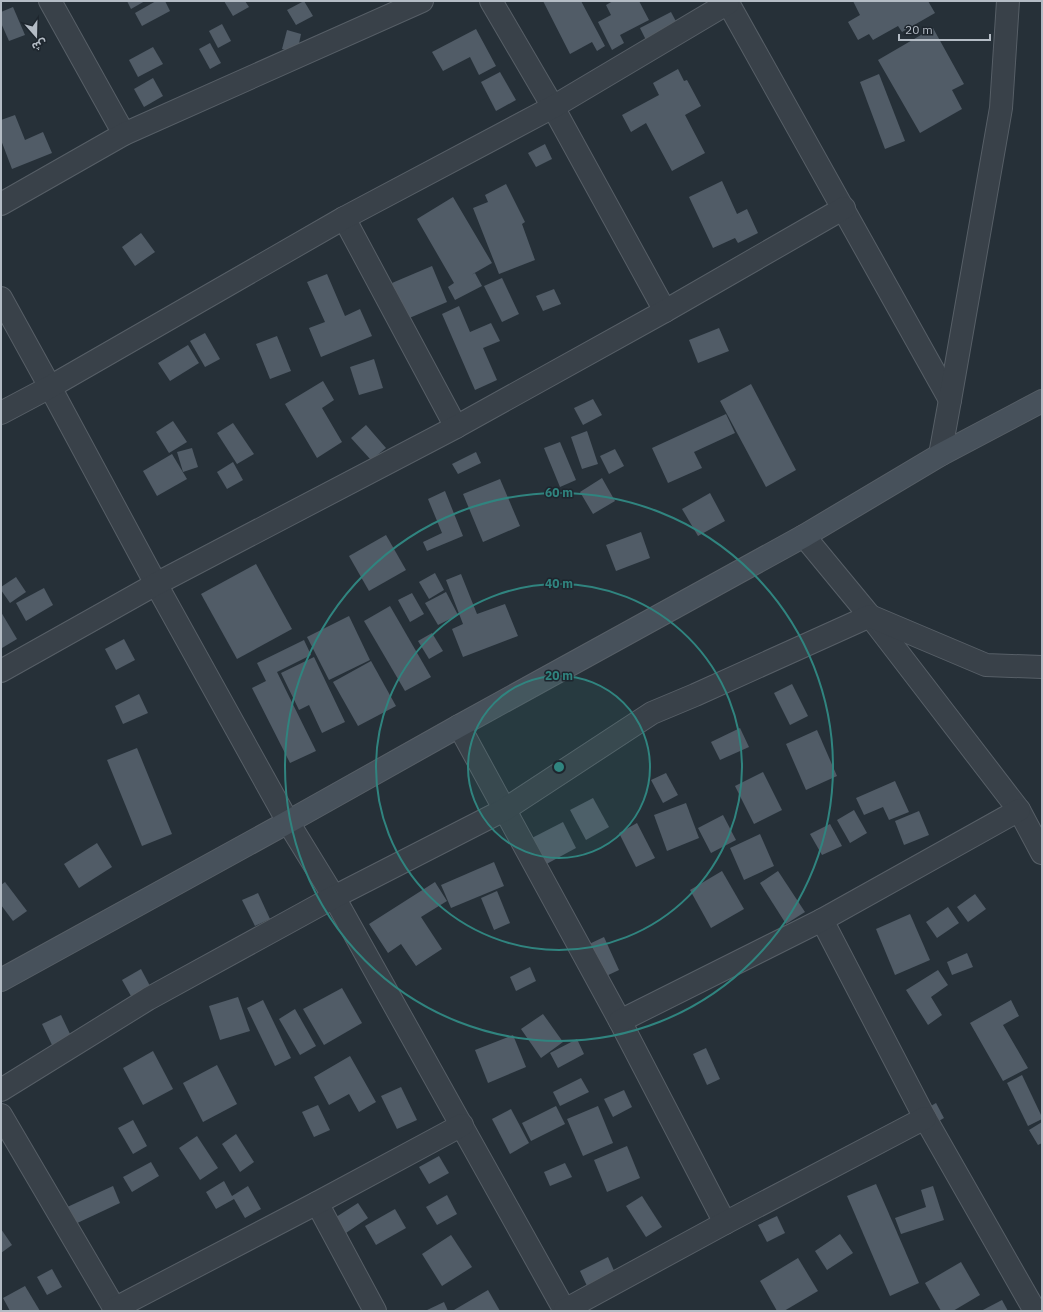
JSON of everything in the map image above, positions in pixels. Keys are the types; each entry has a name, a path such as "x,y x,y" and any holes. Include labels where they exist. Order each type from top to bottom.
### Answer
{"street":[{"path":"50,1 124,134"},
{"path":"1,204 124,134 422,1"},
{"path":"491,1 553,107 665,311"},
{"path":"940,455 1001,108 1008,1"},
{"path":"1,413 50,387 344,218 553,107 728,2 950,400"},
{"path":"1,671 156,584 456,426 665,311 844,208"},
{"path":"344,218 456,426"},
{"path":"1,298 156,584 288,822 334,897 565,1311 725,1223 926,1118"},
{"path":"1,980 804,536 940,455 1042,401"},
{"path":"804,536 870,616 1019,810 1042,853"},
{"path":"1,1090 148,999 334,897 504,810 652,713 870,616 986,665 1042,667"},
{"path":"459,726 620,1021 725,1223"},
{"path":"620,1021 822,920 1019,810"},
{"path":"822,920 926,1118 1035,1311"},
{"path":"1,1115 115,1310 462,1125"},
{"path":"317,1203 375,1311"}],"building":[{"path":"127,1 145,1 131,9"},
{"path":"156,1 165,1 170,11 142,26 135,13"},
{"path":"224,1 245,1 249,7 233,16"},
{"path":"304,1 313,16 296,25 287,10"},
{"path":"543,1 581,1 605,46 597,51 592,42 570,54"},
{"path":"613,1 639,1 649,20 620,35 624,43 612,50 598,22 611,15 606,5"},
{"path":"853,1 928,1 935,13 902,32 898,26 873,40 869,34 858,40 848,22 860,15"},
{"path":"13,7 25,35 9,41 1,23 1,12"},
{"path":"671,12 680,29 649,46 640,28"},
{"path":"222,24 231,41 218,48 209,31"},
{"path":"933,28 964,84 952,90 962,109 920,133 878,60"},
{"path":"476,29 496,66 479,75 470,57 443,71 432,52"},
{"path":"287,30 301,34 297,53 282,49"},
{"path":"210,43 221,63 210,69 199,49"},
{"path":"153,47 163,64 138,77 129,60"},
{"path":"678,69 684,81 687,80 701,106 685,115 705,153 672,171 646,123 631,132 622,115 659,95 653,83"},
{"path":"500,72 516,100 496,111 481,82"},
{"path":"879,74 905,141 885,149 860,82"},
{"path":"153,78 163,96 144,107 134,89"},
{"path":"15,115 25,140 43,132 52,153 12,169 1,140 1,120"},
{"path":"545,144 552,159 536,167 528,153"},
{"path":"722,181 737,214 747,209 758,233 738,243 735,238 713,248 689,197"},
{"path":"506,184 525,222 522,224 535,260 499,274 473,208 488,202 485,195"},
{"path":"453,197 492,263 471,275 475,273 482,286 455,300 448,287 454,283 417,219"},
{"path":"141,233 155,252 135,266 122,247"},
{"path":"432,266 447,302 407,319 392,283"},
{"path":"327,274 345,316 360,309 372,336 321,357 309,328 325,322 307,282"},
{"path":"502,278 519,314 502,322 484,286"},
{"path":"554,289 561,304 543,311 536,296"},
{"path":"459,306 470,332 491,323 500,341 483,348 497,380 475,390 442,314"},
{"path":"719,328 729,351 698,363 689,340"},
{"path":"205,333 220,359 205,367 190,341"},
{"path":"277,336 291,371 270,379 256,344"},
{"path":"188,345 199,363 170,381 158,363"},
{"path":"374,359 383,388 359,395 350,367"},
{"path":"323,381 334,400 322,408 342,442 317,458 285,404"},
{"path":"751,384 796,470 766,487 720,401"},
{"path":"593,399 602,415 583,425 574,408"},
{"path":"726,414 735,433 694,452 702,468 668,483 652,448"},
{"path":"173,421 187,442 169,453 156,432"},
{"path":"233,423 254,454 237,464 217,433"},
{"path":"366,425 386,448 371,460 351,438"},
{"path":"587,431 598,464 582,469 571,437"},
{"path":"560,442 576,480 560,487 544,448"},
{"path":"192,448 198,467 183,472 177,452"},
{"path":"615,449 624,466 609,474 600,456"},
{"path":"476,452 481,463 458,474 452,464"},
{"path":"172,454 187,479 157,496 143,471"},
{"path":"233,462 243,480 227,489 217,472"},
{"path":"602,478 615,501 593,514 580,492"},
{"path":"500,479 520,526 483,542 463,494"},
{"path":"445,491 463,536 427,551 423,542 442,533 428,499"},
{"path":"710,493 725,521 698,536 682,509"},
{"path":"641,532 650,558 616,571 606,545"},
{"path":"386,535 406,570 369,591 349,556"},
{"path":"256,564 292,629 237,659 201,594"},
{"path":"435,573 444,590 429,599 419,582"},
{"path":"461,574 477,614 505,604 518,636 463,657 452,629 463,624 446,580"},
{"path":"16,577 26,592 10,603 1,590 1,587"},
{"path":"44,588 53,605 26,621 16,603"},
{"path":"446,592 458,615 438,625 425,603"},
{"path":"412,593 424,614 410,622 398,600"},
{"path":"390,606 431,677 405,691 364,621"},
{"path":"1,612 17,639 2,648 1,647"},
{"path":"349,616 370,660 329,680 307,637"},
{"path":"432,633 443,651 429,659 418,641"},
{"path":"124,639 135,660 116,670 105,649"},
{"path":"304,640 311,655 277,672 316,751 290,763 252,688 266,681 257,663"},
{"path":"314,657 345,722 322,733 309,705 299,710 281,673"},
{"path":"371,661 396,706 358,726 333,682"},
{"path":"792,684 808,716 790,725 774,693"},
{"path":"139,694 148,713 123,724 115,706"},
{"path":"740,728 749,747 720,760 711,742"},
{"path":"817,730 837,776 806,790 786,744"},
{"path":"137,748 172,834 142,846 107,760"},
{"path":"763,772 782,810 754,824 735,786"},
{"path":"666,773 678,795 663,803 651,780"},
{"path":"895,781 909,812 889,820 883,807 864,815 856,798"},
{"path":"593,798 609,827 586,840 570,810"},
{"path":"686,803 699,838 667,851 654,815"},
{"path":"854,810 867,833 850,843 837,820"},
{"path":"919,811 929,835 904,845 895,821"},
{"path":"723,815 736,840 711,853 698,828"},
{"path":"563,822 576,848 541,867 528,840"},
{"path":"637,823 655,858 636,867 619,833"},
{"path":"830,824 842,846 822,855 810,834"},
{"path":"760,834 774,866 744,880 730,848"},
{"path":"97,843 112,867 79,888 64,864"},
{"path":"494,862 504,886 451,908 441,885"},
{"path":"722,871 744,909 711,928 690,890"},
{"path":"778,871 805,912 786,924 760,883"},
{"path":"5,882 27,911 13,921 1,905 1,885"},
{"path":"435,882 447,901 421,917 442,949 416,966 401,944 388,953 369,924"},
{"path":"497,891 510,923 494,930 481,898"},
{"path":"258,893 270,919 255,926 242,900"},
{"path":"975,894 986,909 968,922 957,907"},
{"path":"948,907 959,923 937,938 926,922"},
{"path":"910,914 930,960 895,975 876,929"},
{"path":"604,937 619,970 602,978 587,945"},
{"path":"967,953 973,967 952,975 947,962"},
{"path":"530,967 536,981 516,991 510,977"},
{"path":"141,969 150,986 131,996 122,980"},
{"path":"938,970 948,985 931,997 942,1015 928,1025 906,990"},
{"path":"342,988 362,1023 324,1045 303,1009"},
{"path":"238,997 250,1031 220,1040 209,1006"},
{"path":"263,1000 291,1058 275,1066 247,1008"},
{"path":"1011,1000 1019,1016 1003,1025 1028,1068 1003,1081 970,1023"},
{"path":"295,1009 316,1046 300,1055 279,1019"},
{"path":"543,1014 563,1042 541,1058 521,1029"},
{"path":"61,1015 71,1036 52,1045 42,1024"},
{"path":"513,1035 526,1067 488,1083 475,1050"},
{"path":"577,1039 584,1054 558,1068 550,1053"},
{"path":"706,1048 720,1079 707,1085 693,1054"},
{"path":"153,1051 173,1089 143,1105 123,1068"},
{"path":"350,1056 376,1102 359,1112 349,1094 329,1105 314,1077"},
{"path":"217,1065 237,1104 203,1122 183,1083"},
{"path":"1022,1075 1042,1117 1042,1119 1028,1126 1007,1083"},
{"path":"581,1078 589,1092 560,1106 553,1092"},
{"path":"401,1087 417,1120 397,1129 381,1096"},
{"path":"624,1090 632,1107 613,1117 604,1099"},
{"path":"936,1103 944,1118 925,1129 917,1114"},
{"path":"318,1105 330,1130 314,1137 302,1112"},
{"path":"556,1106 565,1124 531,1141 522,1123"},
{"path":"598,1106 613,1143 583,1156 567,1119"},
{"path":"511,1109 529,1143 510,1154 492,1119"},
{"path":"133,1120 147,1146 133,1154 118,1128"},
{"path":"1042,1122 1042,1143 1038,1145 1029,1130"},
{"path":"236,1134 254,1162 240,1172 222,1144"},
{"path":"197,1136 218,1168 200,1180 179,1148"},
{"path":"627,1146 640,1178 607,1192 594,1160"},
{"path":"439,1156 449,1173 429,1184 419,1167"},
{"path":"151,1162 159,1176 132,1192 123,1177"},
{"path":"565,1163 572,1177 550,1186 544,1172"},
{"path":"224,1181 232,1196 248,1186 261,1209 245,1218 234,1199 216,1209 206,1192"},
{"path":"876,1184 919,1283 890,1296 847,1196"},
{"path":"113,1186 120,1203 73,1225 65,1208"},
{"path":"933,1186 944,1220 901,1234 895,1218 926,1207 921,1190"},
{"path":"447,1195 457,1214 437,1225 426,1207"},
{"path":"642,1196 662,1227 646,1237 626,1206"},
{"path":"358,1203 368,1218 343,1235 333,1219"},
{"path":"395,1209 406,1228 376,1245 365,1226"},
{"path":"777,1216 785,1233 767,1242 758,1225"},
{"path":"1,1229 12,1245 1,1253"},
{"path":"840,1234 853,1253 827,1270 815,1251"},
{"path":"451,1235 472,1267 442,1286 422,1254"},
{"path":"608,1257 615,1273 587,1286 580,1271"},
{"path":"798,1258 818,1291 784,1311 777,1311 760,1281"},
{"path":"961,1262 980,1295 953,1311 941,1311 925,1283"},
{"path":"52,1269 62,1287 47,1295 37,1277"},
{"path":"25,1286 40,1311 10,1311 3,1298"},
{"path":"488,1290 500,1311 454,1310"},
{"path":"1002,1300 1008,1311 981,1311"},
{"path":"444,1302 448,1311 425,1311"}]}
